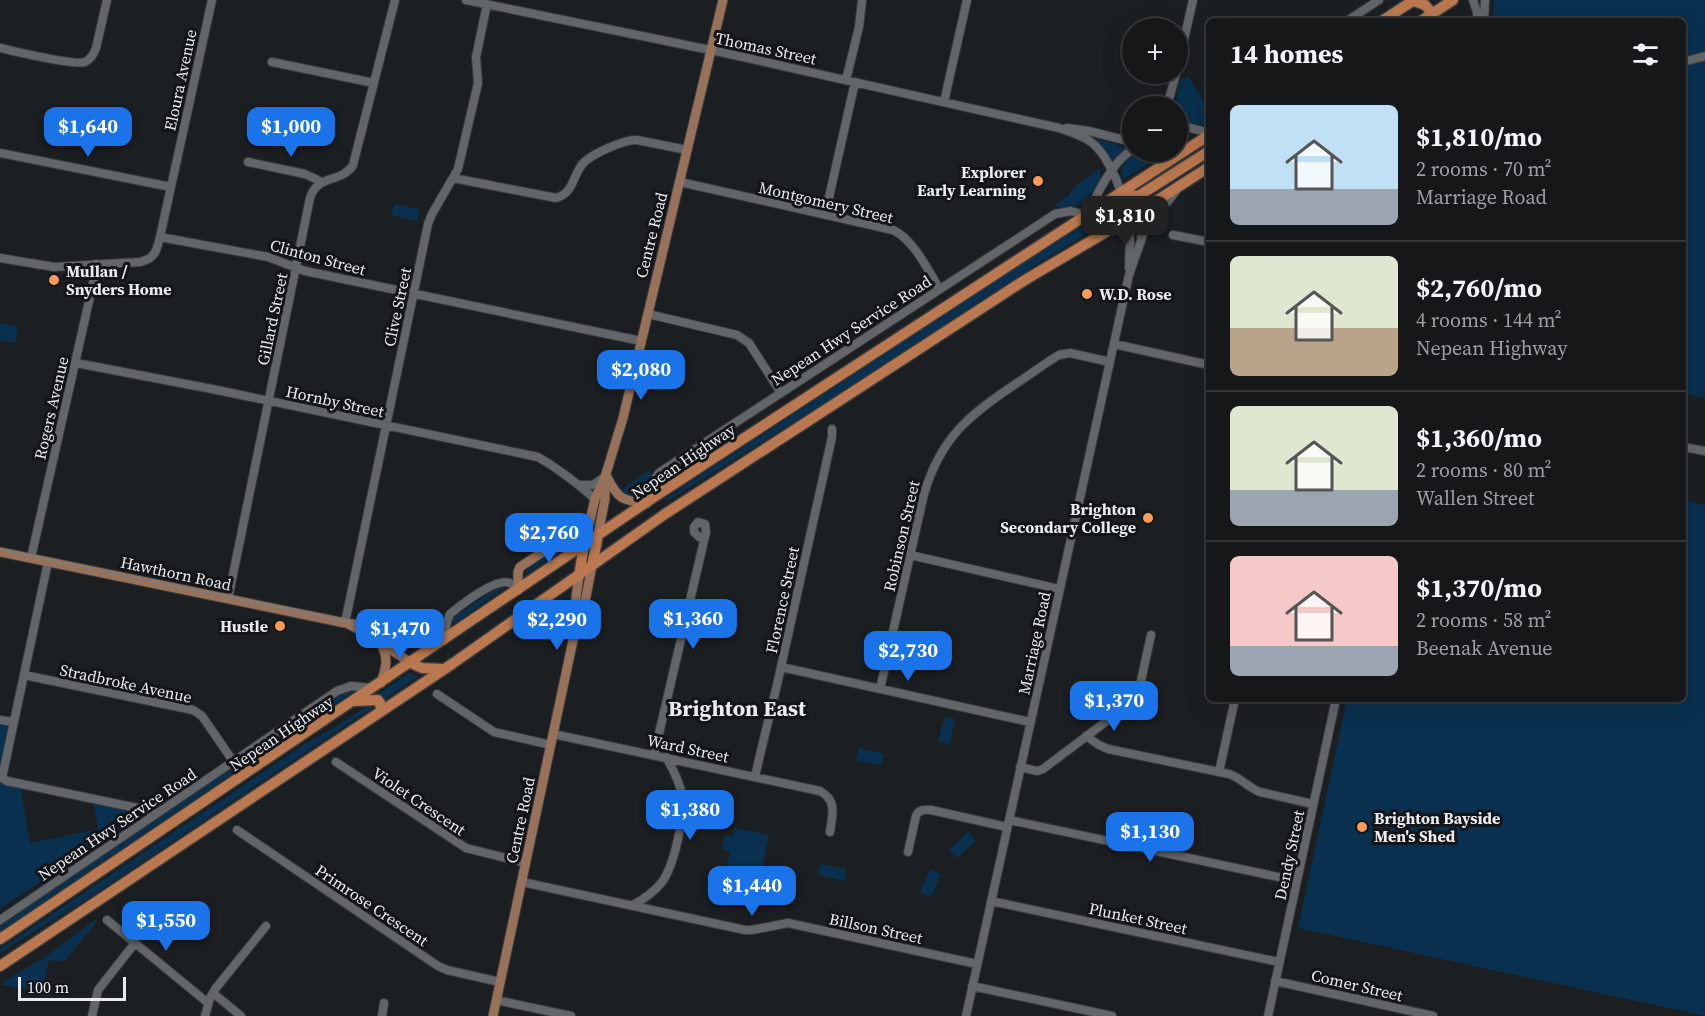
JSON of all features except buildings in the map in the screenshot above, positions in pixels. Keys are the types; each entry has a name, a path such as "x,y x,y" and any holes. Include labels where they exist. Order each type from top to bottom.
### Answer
{"highway":[{"path":"1387,18 1414,0 1425,5 1432,13"},
{"path":"1425,18 1453,0"},
{"name":"Nepean Highway","path":"1188,145 1206,135"},
{"path":"1121,192 1139,196 1206,153"},
{"name":"Nepean Highway","path":"0,939 598,535 1121,192 1162,162"},
{"path":"1177,162 1180,186"},
{"name":"Nepean Highway","path":"0,966 443,669 665,514 1025,280 1206,169"},
{"path":"1121,192 1131,217"},
{"path":"651,500 665,514"},
{"name":"Centre Road","path":"592,566 598,535"},
{"name":"Centre Road","path":"579,576 584,545"},
{"path":"411,663 423,668 443,669"},
{"path":"354,701 378,700 381,710"}],"main road":[{"name":"Centre Road","path":"584,545 595,499 606,475 623,418 723,0"},
{"name":"Centre Road","path":"598,535 605,499 606,475"},
{"path":"606,475 620,498 633,502 651,500"},
{"path":"518,590 520,568 584,525 590,518"},
{"name":"Hawthorn Road","path":"0,552 345,623 445,639"},
{"name":"Centre Road","path":"493,1016 575,631 585,602 592,566"},
{"name":"Centre Road","path":"575,631 579,576"},
{"name":"Hawthorn Road","path":"345,623 411,663"},
{"path":"377,686 387,663 385,652 379,642"}],"street":[{"path":"0,48 74,63 87,61 96,48 107,0"},
{"name":"Eloura Avenue","path":"160,237 212,0"},
{"path":"248,162 305,174 322,182 351,170 395,0"},
{"name":"Thomas Street","path":"466,0 502,4 1059,128 1085,130 1122,139"},
{"path":"825,215 851,81 862,0"},
{"path":"944,102 967,0"},
{"path":"1188,22 1193,0 1201,0"},
{"path":"1352,18 1379,0"},
{"path":"1473,0 1477,18"},
{"path":"1484,18 1485,0"},
{"name":"Clive Street","path":"345,623 430,218 458,169 478,83 476,57 487,4"},
{"path":"1686,61 1705,56"},
{"path":"272,63 374,83"},
{"name":"Thomas Street","path":"1059,128 1086,139 1099,150 1121,192"},
{"path":"1188,128 1206,132"},
{"path":"453,178 555,198 561,197 568,191 585,161 593,155 630,140 687,150"},
{"path":"0,153 171,187"},
{"path":"1087,214 1122,157"},
{"name":"Gillard Street","path":"228,599 310,198 314,188 322,182"},
{"name":"Montgomery Street","path":"680,182 897,232 910,244 939,288"},
{"name":"Marriage Road","path":"966,1016 1129,275 1145,230 1180,186"},
{"name":"Nepean Hwy Service Road","path":"651,500 653,484 660,472 939,288 1055,213 1071,211 1087,214"},
{"path":"1131,217 1142,231 1140,243"},
{"name":"Marriage Road","path":"1129,275 1131,217"},
{"path":"1173,235 1206,241"},
{"path":"0,258 48,266 140,262 149,259 156,252 160,237"},
{"name":"Clinton Street","path":"160,237 268,257 305,271 641,341"},
{"name":"Rogers Avenue","path":"31,558 76,363 96,264"},
{"path":"648,314 737,334 748,343 781,393"},
{"path":"1114,344 1206,364"},
{"name":"Robinson Street","path":"880,689 924,494 933,467 946,444 971,415 990,400 1062,354 1070,353 1110,362"},
{"name":"Hornby Street","path":"76,363 537,457 581,485 595,499"},
{"name":"Florence Street","path":"755,777 765,727 782,667 832,429"},
{"path":"1686,448 1705,451"},
{"path":"581,485 597,484 606,475"},
{"path":"654,755 675,672 704,538"},
{"path":"910,555 1059,589"},
{"path":"48,562 2,778 7,781 147,810 154,814"},
{"path":"445,639 447,619 450,614 490,586 501,582 510,583 518,590"},
{"path":"1020,767 1037,771 1043,769 1136,699 1151,635"},
{"path":"782,667 1030,722"},
{"name":"Stradbroke Avenue","path":"24,675 193,710 202,716 233,761"},
{"name":"Nepean Hwy Service Road","path":"0,920 339,689 351,686 377,686"},
{"path":"437,694 494,732 551,745"},
{"path":"1219,772 1234,702"},
{"name":"Dendy Street","path":"1268,1016 1335,702"},
{"path":"0,720 13,722"},
{"name":"Ward Street","path":"554,734 816,790 825,794 832,802 830,832"},
{"path":"1086,736 1108,749 1219,772 1241,779 1260,792 1313,804"},
{"path":"633,905 661,883 673,859 683,804 681,789 666,757"},
{"name":"Violet Crescent","path":"336,762 466,848 526,863"},
{"path":"908,852 916,816 919,812 931,810 1297,881"},
{"name":"Primrose Crescent","path":"237,830 438,966 500,982"},
{"name":"Billson Street","path":"522,882 748,930 788,923 977,964"},
{"name":"Plunket Street","path":"991,901 1279,962"},
{"path":"107,920 208,1003"},
{"path":"205,1016 213,993 266,926"},
{"path":"92,1016 98,990 135,943"},
{"name":"Comer Street","path":"1275,981 1432,1016"},
{"path":"972,986 1112,1016"},
{"path":"213,993 241,1016"},
{"path":"496,1000 571,1016"},
{"path":"382,1016 384,1003"}],"shaded area":[{"path":"1494,0 1705,0 1705,398 1686,394 1686,18 1493,18"},
{"path":"1189,77 1206,104 1206,123 1196,126 1188,122 1188,96 1177,96 1179,84 1188,84"},
{"path":"1099,139 1122,146 1122,151 1112,162 1097,141"},
{"path":"1125,162 1151,162 1122,180"},
{"path":"1100,168 1101,180 1083,202 1071,207 1056,207 1056,204 1069,195 1076,186"},
{"path":"394,204 419,209 417,221 391,215"},
{"path":"1114,206 1115,214 1112,219 1036,265 730,462 669,500 663,500 1013,270"},
{"path":"0,323 18,327 15,343 0,340"},
{"path":"650,470 652,474 644,492 640,495 632,497 619,491"},
{"path":"1686,501 1705,505 1705,1016 1298,928 1346,702 1686,702"},
{"path":"565,543 566,547 529,572 525,572 534,563"},
{"path":"507,585 460,620 451,624 454,617 494,590"},
{"path":"430,617 443,620 438,630 420,632 401,627 401,623"},
{"path":"409,673 418,676 384,700 378,694"},
{"path":"347,690 356,690 0,931 0,925 337,694"},
{"path":"374,703 376,705 87,899 0,953 0,949 303,745"},
{"path":"944,717 955,719 950,744 938,742"},
{"path":"0,724 8,729 0,768"},
{"path":"859,748 884,754 881,765 856,760"},
{"path":"0,783 21,788 30,843 98,829 93,802 136,811 140,815 0,909"},
{"path":"734,828 769,835 760,877 726,870 730,851 722,849 725,835 733,836"},
{"path":"968,832 976,841 957,858 949,850"},
{"path":"821,864 846,869 844,881 818,875"},
{"path":"930,869 941,874 931,897 920,893"},
{"path":"95,920 97,922 64,962 49,960 42,991 1,985 44,958"}],"tram line":[{"path":"0,550 345,621 408,646"}],"place":[{"name":"Explorer Early Learning","path":"1038,181"},
{"name":"Mullan / Snyders Home","path":"54,280"},
{"name":"W.D. Rose","path":"1087,294"},
{"name":"Brighton Secondary College","path":"1148,518"},
{"name":"Hustle","path":"280,626"},
{"name":"Brighton Bayside Men's Shed","path":"1362,827"}],"district":[{"name":"Brighton East","path":"737,708"}]}
